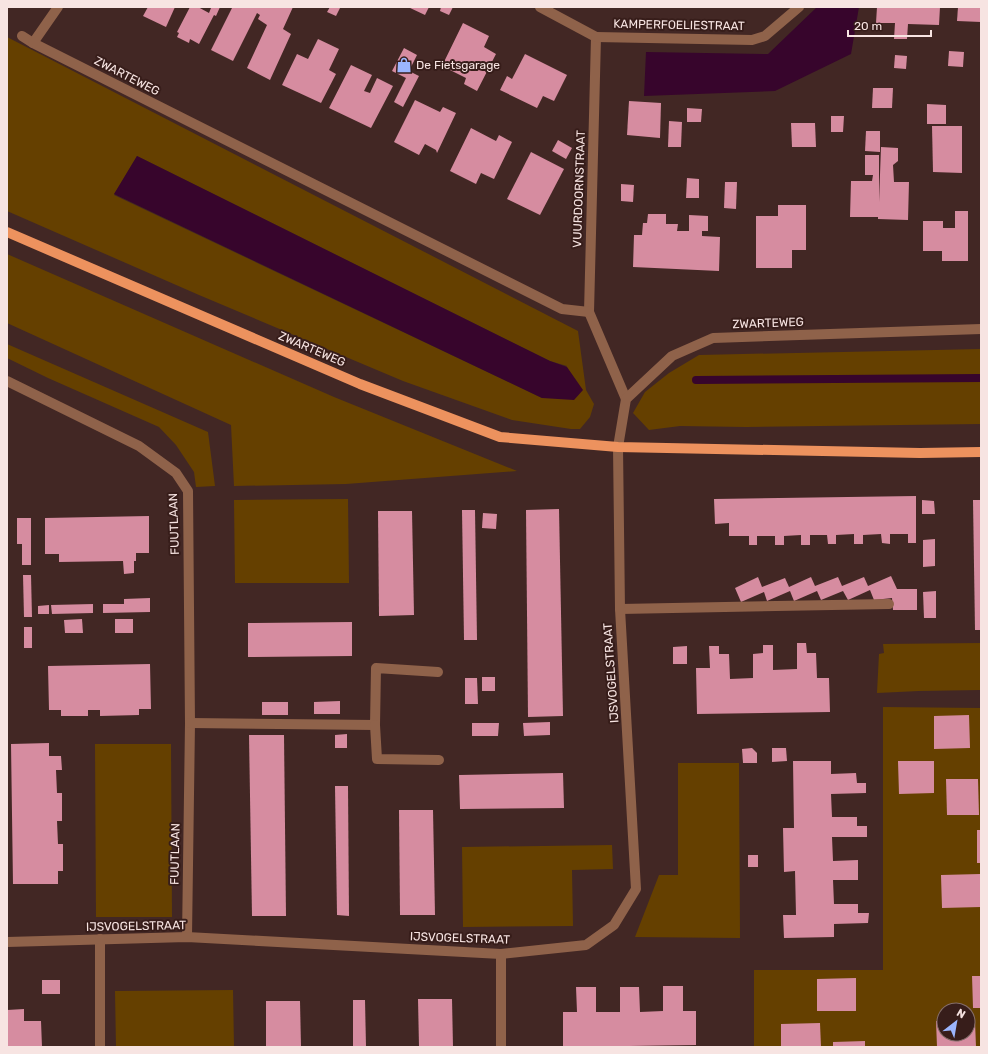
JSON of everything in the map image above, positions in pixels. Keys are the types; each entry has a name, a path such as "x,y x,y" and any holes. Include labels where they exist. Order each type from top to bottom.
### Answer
{"main road":[{"name":"ZWARTEWEG","path":"7,232 360,384 500,437 618,447 981,452"}],"street":[{"path":"33,43 58,7"},
{"path":"540,7 596,37"},
{"name":"KAMPERFOELIESTRAAT","path":"596,37 752,40 765,36 799,7"},
{"name":"ZWARTEWEG","path":"22,36 33,43 562,309 589,312"},
{"name":"VUURDOORNSTRAAT","path":"596,37 589,312 626,399"},
{"name":"ZWARTEWEG","path":"626,399 672,356 713,338 981,329"},
{"name":"FUUTLAAN","path":"7,381 139,446 176,473 188,491 190,723 187,937"},
{"path":"618,447 626,399"},
{"name":"IJSVOGELSTRAAT","path":"7,942 187,937 501,954 586,945 614,925 636,889 620,609 618,447"},
{"path":"620,609 889,604"},
{"path":"438,672 376,668 374,725 377,759 439,760"},
{"path":"190,723 374,725"},
{"path":"100,939 100,1047"},
{"path":"501,954 501,1047"}],"shaded area":[{"path":"817,7 859,7 851,54 775,91 644,96 646,52 768,54"},
{"path":"7,37 578,331 586,390 594,404 590,417 580,429 512,420 403,381 199,295 7,211","holes":["137,156 550,361 567,366 542,398 114,195"]},
{"path":"137,156 550,361 567,367 583,390 574,400 542,398 114,194"},
{"path":"7,254 334,397 517,471 346,484 234,486 231,425 7,323"},
{"path":"7,344 208,432 215,486 196,487 194,472 176,445 159,427 48,378 7,358"},
{"path":"981,349 981,424 746,427 680,426 649,430 633,413 645,392 669,373 699,355"},
{"path":"348,499 349,583 235,583 234,500"},
{"path":"981,643 981,690 877,693 879,654 884,653 883,644"},
{"path":"883,707 981,708 981,1047 754,1047 754,970 883,970"},
{"path":"95,744 171,744 172,917 96,917"},
{"path":"678,763 739,763 740,938 635,937 659,875 678,875"},
{"path":"612,845 613,869 572,870 573,926 463,927 462,847"},
{"path":"233,990 234,1047 116,1047 115,991"}],"building":[{"path":"148,7 175,7 166,27 143,16"},
{"path":"190,7 198,7 209,13 211,8 209,7 220,7 216,16 214,15 199,44 190,39 189,43 177,37 179,33 177,32"},
{"path":"293,7 283,29 291,34 270,80 247,68 267,25 258,19 260,15 257,13 233,61 211,50 232,8"},
{"path":"330,7 340,8 336,16 327,12"},
{"path":"408,7 429,7 425,15"},
{"path":"441,7 453,7 449,15 440,11"},
{"path":"877,7 940,7 939,25 908,24 907,39 894,39 895,23 876,23"},
{"path":"958,7 981,7 981,22 957,21"},
{"path":"463,23 489,36 484,47 496,54 477,91 464,84 466,78 442,66"},
{"path":"318,39 339,49 329,70 336,74 321,103 282,85 297,54 308,59"},
{"path":"404,48 417,55 409,71 419,76 403,107 394,102 406,78 392,71"},
{"path":"949,51 964,52 963,67 948,66"},
{"path":"525,54 567,75 554,101 543,96 537,108 500,90 507,76 512,79"},
{"path":"895,55 907,56 906,69 894,68"},
{"path":"351,65 372,75 364,91 370,93 377,78 393,86 371,128 329,108"},
{"path":"873,88 893,88 892,108 872,108"},
{"path":"415,100 440,112 443,107 456,113 437,153 436,150 425,144 419,155 394,142"},
{"path":"629,101 661,103 660,138 627,135"},
{"path":"927,104 946,105 946,124 927,124"},
{"path":"687,108 702,109 701,122 687,122"},
{"path":"831,116 844,116 843,132 831,132"},
{"path":"669,121 682,122 681,147 668,147"},
{"path":"791,123 815,123 816,147 792,147"},
{"path":"932,126 962,126 962,173 933,172"},
{"path":"471,128 496,141 499,135 512,142 494,179 481,173 476,184 450,171"},
{"path":"866,131 880,131 880,152 865,151"},
{"path":"558,140 572,148 566,159 552,151"},
{"path":"881,147 898,148 898,161 893,165 894,182 909,182 908,220 878,219 878,217 850,217 851,181 872,181 873,175 865,175 865,155 879,155 879,202"},
{"path":"531,152 564,169 540,215 507,199"},
{"path":"687,178 699,179 699,198 686,198"},
{"path":"725,182 737,182 736,209 724,208"},
{"path":"621,184 634,185 633,202 621,201"},
{"path":"778,205 806,205 806,250 792,250 792,268 756,268 756,216 778,216"},
{"path":"955,211 968,211 968,261 942,261 942,251 923,251 923,221 943,221 943,228 955,228"},
{"path":"648,214 666,214 666,224 678,224 677,231 689,231 689,215 708,216 708,231 702,231 702,236 720,237 719,271 633,267 634,235 642,235 643,223 647,223"},
{"path":"916,496 916,543 908,543 908,534 890,534 890,544 882,543 881,534 863,535 863,544 854,544 854,534 836,535 836,544 828,544 827,535 810,535 810,545 801,545 801,535 784,536 784,545 775,545 775,536 757,536 757,545 749,545 749,536 729,536 729,523 715,524 714,499"},
{"path":"922,500 934,501 935,514 922,514"},
{"path":"973,500 981,500 981,630 975,630"},
{"path":"559,509 563,716 528,717 526,510"},
{"path":"462,510 475,510 477,640 464,640"},
{"path":"378,511 412,511 414,615 379,616"},
{"path":"483,513 497,514 496,529 482,528"},
{"path":"149,516 149,553 136,553 134,573 124,574 123,561 59,562 59,554 45,554 45,518"},
{"path":"17,518 31,518 31,565 22,565 22,544 17,544"},
{"path":"935,539 935,566 923,567 923,540"},
{"path":"23,575 31,575 32,617 24,617"},
{"path":"891,576 897,589 917,589 917,610 893,610 892,598 874,600 870,590 848,600 843,591 821,600 817,591 794,601 790,591 767,601 764,592 741,602 735,588 758,577 762,587 785,578 789,587 811,577 815,586 838,577 842,586 864,577 868,586"},
{"path":"936,591 936,618 924,618 923,592"},
{"path":"150,598 150,612 103,613 103,604 124,604 124,599"},
{"path":"93,604 93,613 52,614 51,605"},
{"path":"49,605 49,614 38,614 38,606"},
{"path":"82,619 83,633 65,633 64,620"},
{"path":"115,619 133,619 133,633 115,633"},
{"path":"352,622 352,656 248,657 248,623"},
{"path":"24,627 32,627 32,648 24,648"},
{"path":"797,643 806,643 807,653 816,653 817,678 829,678 830,712 697,714 696,668 710,668 709,646 719,646 719,654 729,654 730,679 753,678 753,654 763,653 763,645 773,645 773,670 797,669"},
{"path":"687,646 687,664 673,664 673,647"},
{"path":"150,664 151,709 139,709 139,715 100,716 100,710 88,710 88,716 61,716 61,710 49,710 48,666"},
{"path":"482,677 495,677 495,691 482,691"},
{"path":"465,678 477,678 478,704 465,704"},
{"path":"340,701 340,714 314,714 314,702"},
{"path":"262,702 288,702 288,715 262,715"},
{"path":"969,715 970,748 934,749 934,716"},
{"path":"550,722 550,735 524,736 523,723"},
{"path":"472,723 499,723 498,736 472,736"},
{"path":"347,734 347,748 335,748 335,735"},
{"path":"249,735 284,735 286,916 252,916"},
{"path":"49,743 49,756 61,756 62,770 56,770 57,793 62,793 62,821 57,821 58,844 63,844 63,871 58,871 58,884 13,884 11,744"},
{"path":"752,748 757,753 757,763 743,763 742,749"},
{"path":"772,748 786,748 787,761 772,762"},
{"path":"793,761 831,761 831,774 856,773 857,783 866,783 866,793 831,794 832,817 857,817 857,826 867,826 867,837 832,837 833,861 858,860 858,880 833,880 834,904 858,904 858,913 869,913 868,923 834,924 834,937 784,938 783,915 796,915 795,871 784,872 783,828 794,828"},
{"path":"898,761 934,761 934,793 899,794"},
{"path":"563,773 564,808 460,809 459,775"},
{"path":"946,779 978,779 979,815 947,815"},
{"path":"335,786 348,786 349,916 337,915"},
{"path":"399,810 433,810 435,915 400,915"},
{"path":"977,830 981,830 981,863 977,863"},
{"path":"748,855 758,855 758,867 748,867"},
{"path":"980,874 981,907 942,908 941,875"},
{"path":"972,976 981,976 981,1008 976,1008 976,1002 973,1002"},
{"path":"856,978 856,1011 817,1011 817,979"},
{"path":"42,980 60,980 60,994 42,994"},
{"path":"663,986 683,986 683,1011 696,1011 696,1045 563,1047 563,1012 577,1012 576,987 596,987 596,1012 620,1012 620,987 639,987 640,1012 663,1011"},
{"path":"418,999 452,999 453,1047 419,1047"},
{"path":"353,1000 365,1000 366,1047 353,1047"},
{"path":"266,1001 300,1001 301,1047 266,1047"},
{"path":"24,1009 24,1021 41,1021 42,1047 7,1047 7,1010"},
{"path":"820,1023 821,1047 781,1047 781,1024"},
{"path":"865,1041 865,1047 833,1047 833,1042"},
{"path":"937,1042 976,1042 976,1047 937,1047"}],"waterway":[{"path":"696,380 981,378"}],"place":[{"name":"De Fietsgarage","path":"404,65"}]}
